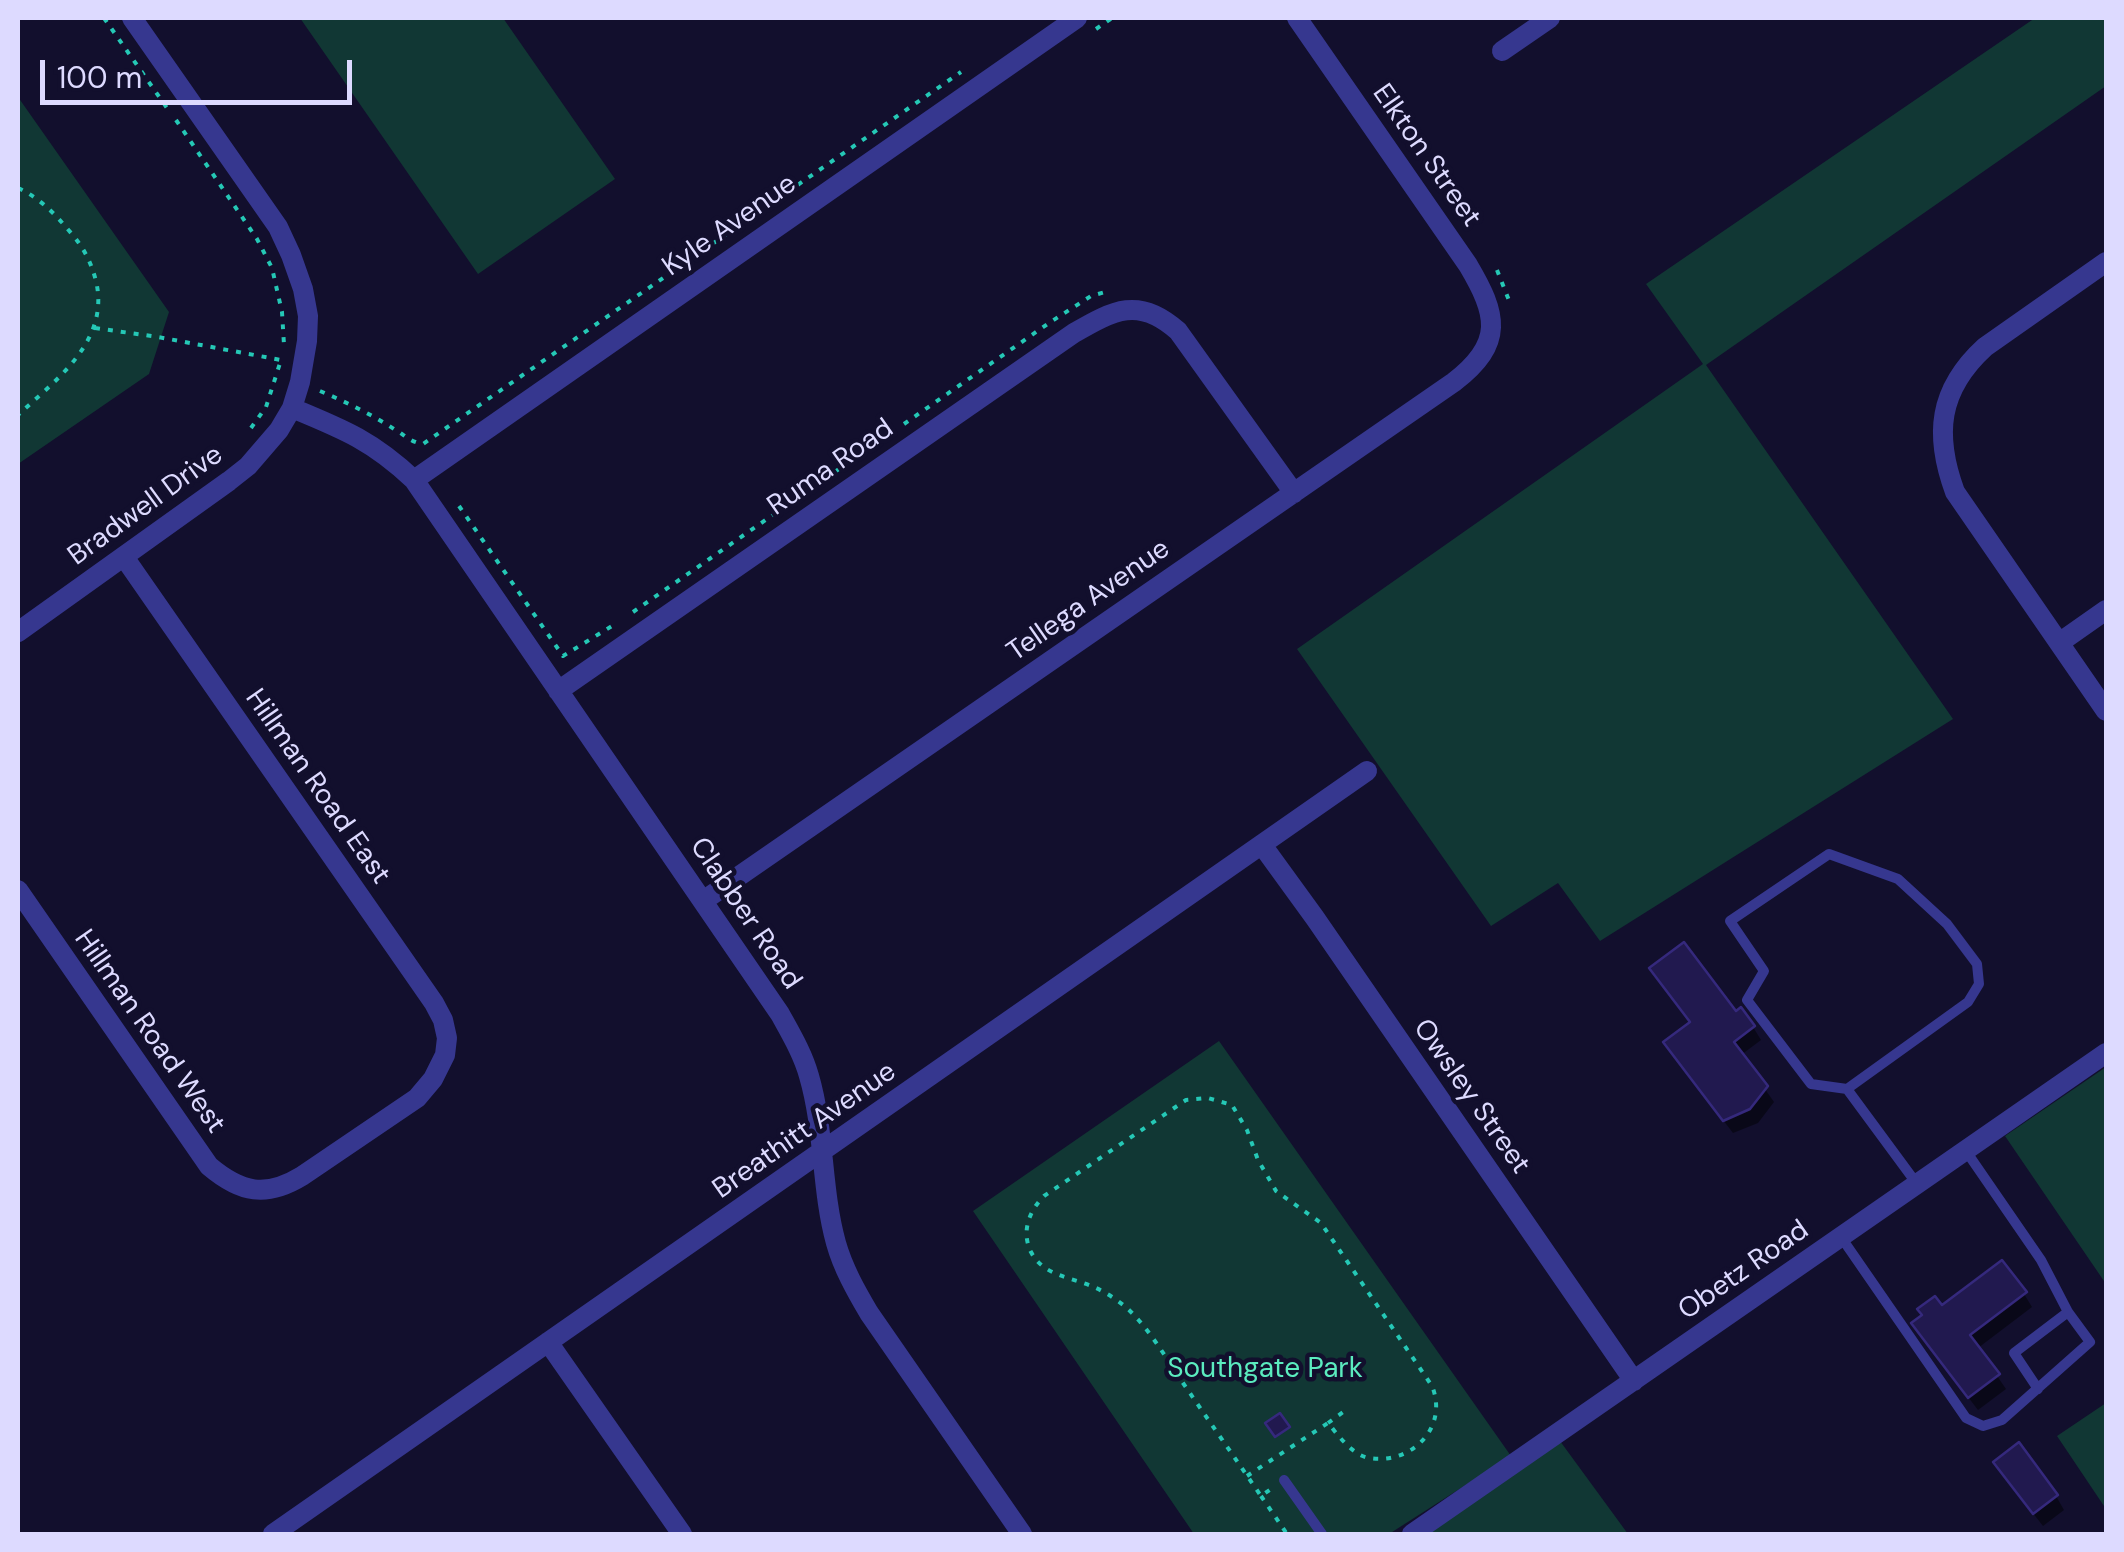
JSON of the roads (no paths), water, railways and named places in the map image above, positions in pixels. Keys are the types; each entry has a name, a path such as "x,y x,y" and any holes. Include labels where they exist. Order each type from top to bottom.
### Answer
{"street":[{"name":"Bradwell Drive","path":"18,632 248,466 279,430 301,412 308,386 308,316 292,255 278,227 132,18"},
{"name":"Elkton Street","path":"1296,18 1468,264 1487,296 1492,313 1491,333"},
{"path":"1502,51 1550,18"},
{"name":"Kyle Avenue","path":"414,480 1081,27"},
{"path":"2106,262 1985,347 1961,373 1943,421 1942,441 1945,464 1956,492 2106,711"},
{"name":"Ruma Road","path":"558,691 1074,333 1106,315 1144,310 1168,322 1188,342 1294,493"},
{"name":"Tellega Avenue","path":"703,901 1466,372 1485,348 1491,333"},
{"name":"Clabber Road","path":"301,412 366,441 414,480 780,1014 810,1076 836,1244 852,1284 868,1313 1022,1534"},
{"name":"Hillman Road East","path":"124,557 434,1003 447,1038 445,1056 417,1098 302,1176 277,1188 249,1190"},
{"path":"2059,643 2106,610"},
{"name":"Breathitt Avenue","path":"274,1534 1367,771"},
{"name":"Owsley Street","path":"1262,845 1634,1381"},
{"name":"Hillman Road West","path":"18,890 210,1166 234,1185 249,1190"},
{"name":"Obetz Road","path":"1412,1534 2106,1053"},
{"path":"548,1342 682,1534"}],"lane":[{"path":"1847,1089 1968,1002 1979,984 1978,964 1948,924 1898,879 1830,854 1730,921 1764,971 1748,1000 1811,1084 1847,1089 1917,1184"},
{"path":"1841,1237 1966,1418 1983,1426 2002,1420 2090,1342 1966,1150"},
{"path":"2038,1388 2014,1353 2068,1312"},
{"path":"1284,1480 1322,1534"}],"park label":[{"name":"Southgate Park","path":"1265,1370"}]}
